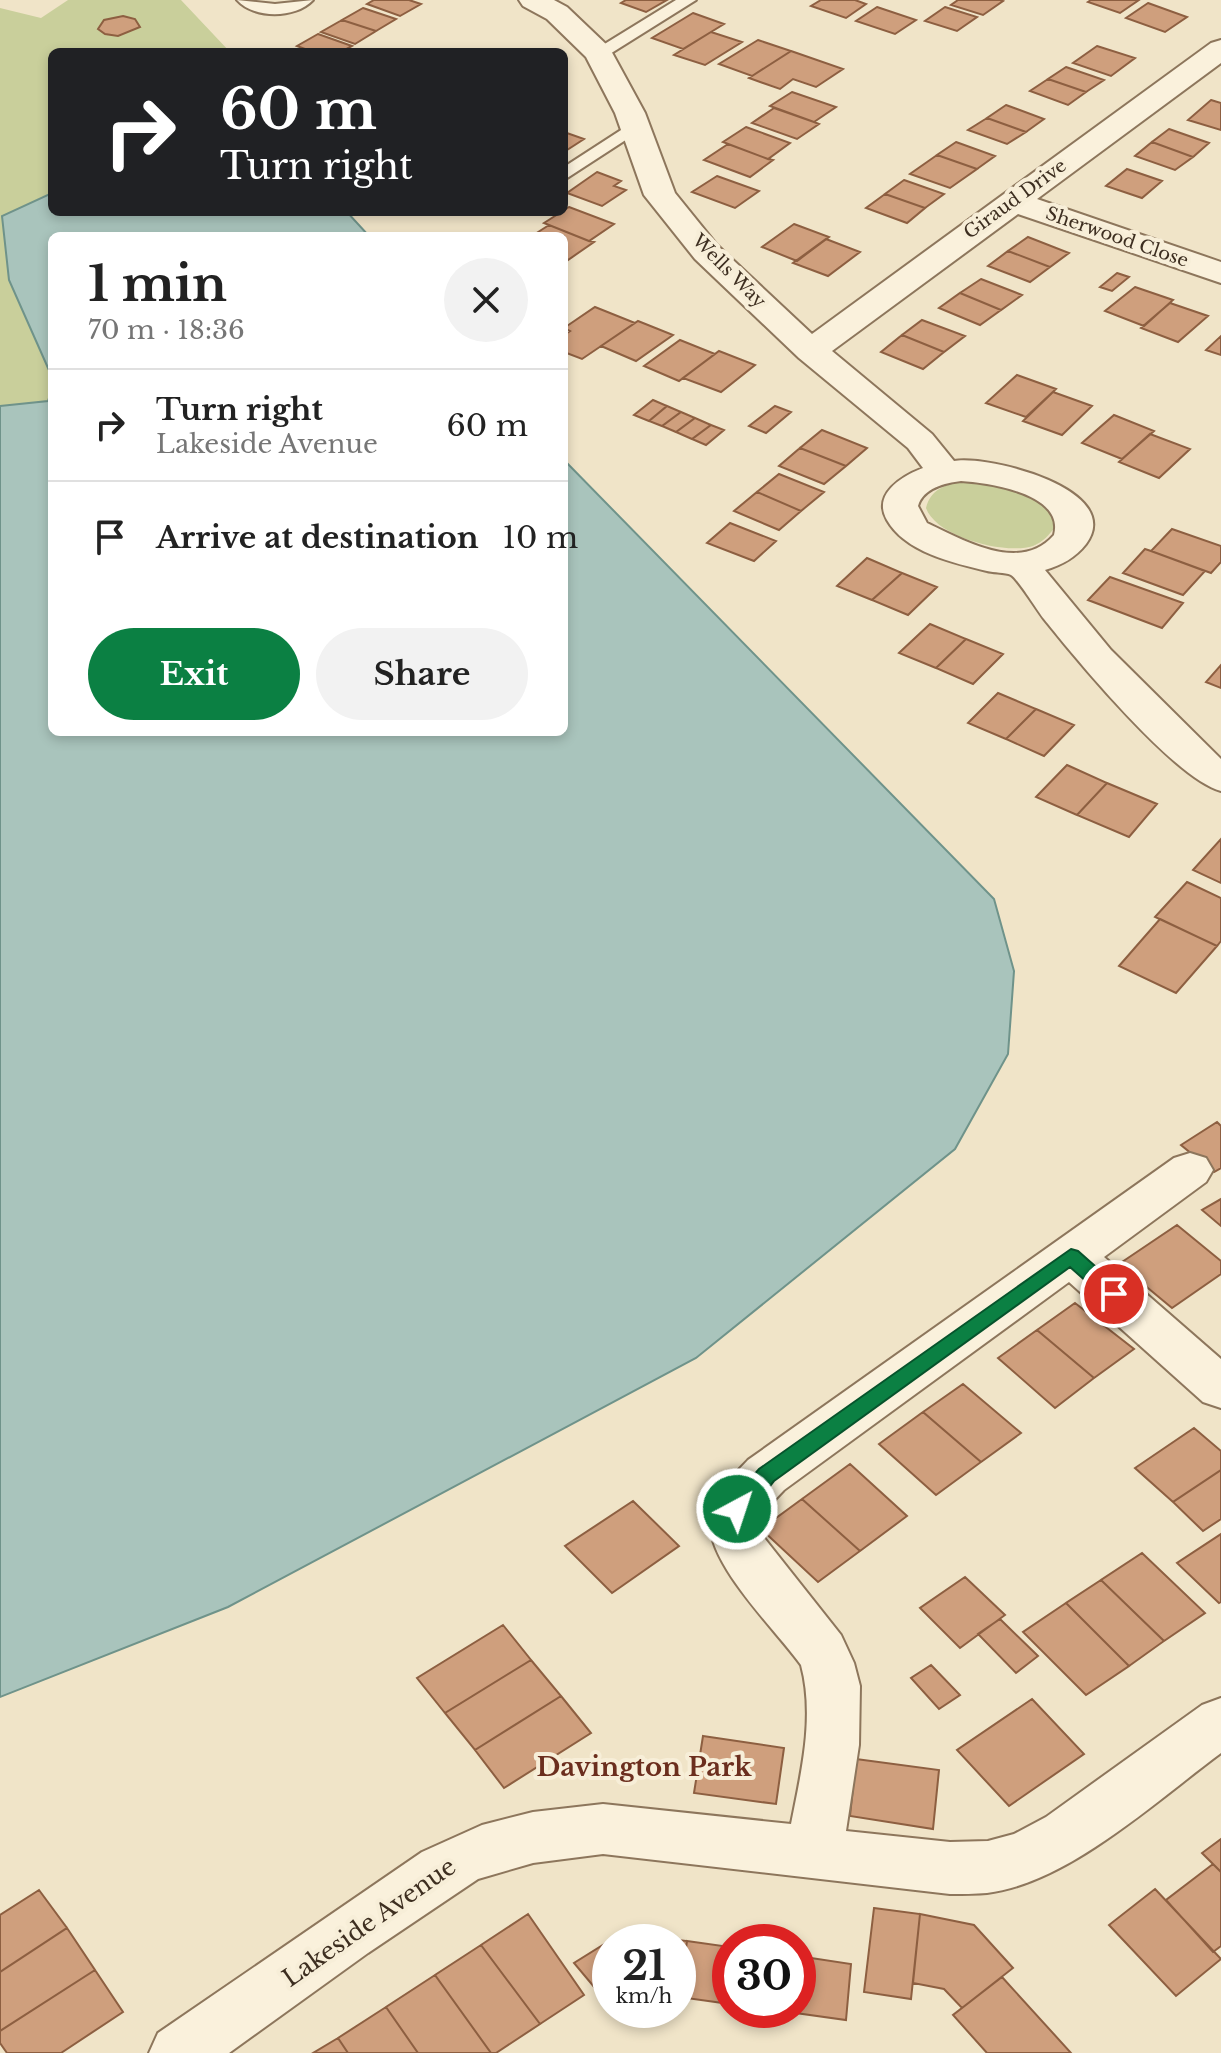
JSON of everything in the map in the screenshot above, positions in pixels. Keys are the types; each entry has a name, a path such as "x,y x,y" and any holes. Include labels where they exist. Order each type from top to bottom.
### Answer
{"street":[{"name":"Wells Way","path":"533,0 557,13 599,53 635,126 660,195 706,252 811,351 920,441 944,472"},
{"name":"Giraud Drive","path":"811,351 1221,49"},
{"name":"Sherwood Close","path":"1012,201 1221,273"},
{"path":"961,470 997,474 1060,500 1072,518 1071,538 1059,554 1023,565 991,561 914,531 903,520 900,510 906,491 928,476 961,470"},
{"path":"1023,565 1059,617 1120,683 1201,765 1221,778"},
{"path":"815,1851 833,1721 833,1688 824,1654 745,1555 736,1531 737,1509 766,1475 1190,1170"},
{"path":"1071,1256 1221,1388"},
{"name":"Lakeside Avenue","path":"179,2053 252,2005 365,1920 465,1857 504,1844 553,1834 603,1829 950,1868 988,1867 1026,1857 1066,1835 1221,1722"}],"lane":[{"path":"245,0 256,7 287,9 305,0"},
{"path":"599,53 688,0"},
{"path":"568,172 635,126"}],"green space":[{"path":"68,0 181,0 226,48 48,48 48,195 2,216 48,364 48,401 0,406 0,8 41,18"},
{"path":"964,481 1025,494 1056,516 1056,526 1040,542 1021,548 989,546 957,535 932,518 926,508 935,492"}],"water":[{"path":"48,195 48,216 351,216 365,232 48,232 48,368 9,280 2,216"},
{"path":"48,401 48,736 568,736 568,464 994,899 1014,971 1008,1054 955,1149 696,1358 228,1607 0,1697 0,406"}],"building":[{"path":"374,0 409,0 421,4 400,16 367,4"},
{"path":"626,0 667,0 646,12 621,3"},
{"path":"821,0 855,0 866,4 846,18 811,6"},
{"path":"958,0 1003,1 983,15 951,5"},
{"path":"1139,0 1120,13 1088,2"},
{"path":"1148,3 1187,17 1165,32 1126,18"},
{"path":"877,7 916,20 895,34 856,21"},
{"path":"945,7 977,17 957,31 925,21"},
{"path":"363,8 396,19 376,31 342,20"},
{"path":"693,13 724,24 683,49 652,38"},
{"path":"123,16 135,19 140,27 118,36 105,34 98,29 104,20"},
{"path":"342,20 376,31 355,44 321,32"},
{"path":"711,32 742,42 705,65 674,55"},
{"path":"318,34 352,46 302,48 297,46"},
{"path":"758,40 791,51 752,76 719,64"},
{"path":"1097,46 1135,58 1111,76 1073,63"},
{"path":"791,51 843,69 816,87 793,79 780,89 749,78"},
{"path":"1066,67 1104,80 1086,92 1048,79"},
{"path":"1048,79 1086,92 1068,105 1030,91"},
{"path":"792,92 836,107 814,122 770,106"},
{"path":"1211,100 1221,103 1221,130 1188,120"},
{"path":"1006,105 1044,119 1026,132 987,118"},
{"path":"774,108 819,124 797,139 752,123"},
{"path":"987,118 1026,132 1007,144 968,130"},
{"path":"746,127 790,143 768,159 723,142"},
{"path":"1169,129 1209,143 1193,157 1152,142"},
{"path":"568,133 584,139 568,149"},
{"path":"956,142 995,156 977,169 937,155"},
{"path":"1152,142 1193,157 1175,170 1135,156"},
{"path":"728,144 773,160 750,177 704,160"},
{"path":"937,155 977,169 950,188 910,174"},
{"path":"1127,169 1162,181 1142,198 1106,186"},
{"path":"597,172 621,181 614,186 626,190 602,206 568,192"},
{"path":"717,176 759,191 735,208 692,192"},
{"path":"904,180 944,194 925,208 885,194"},
{"path":"885,194 925,208 907,223 866,208"},
{"path":"568,208 614,224 589,241 544,223 555,216 568,216"},
{"path":"794,224 829,237 797,261 762,247"},
{"path":"549,225 566,232 538,232"},
{"path":"568,233 594,242 568,260"},
{"path":"1028,237 1069,253 1050,267 1008,251"},
{"path":"826,239 860,252 828,276 793,263"},
{"path":"1008,251 1050,267 1030,282 988,266"},
{"path":"1117,273 1129,277 1112,291 1100,287"},
{"path":"981,279 1022,295 1001,310 960,293"},
{"path":"1135,287 1173,300 1144,326 1105,311"},
{"path":"960,293 1001,310 980,325 939,308"},
{"path":"1170,303 1208,316 1178,342 1141,328"},
{"path":"595,307 635,323 582,359 568,354 568,325"},
{"path":"922,320 965,336 944,352 902,335"},
{"path":"638,321 673,335 636,361 601,346"},
{"path":"902,335 944,352 923,369 881,352"},
{"path":"1221,336 1221,355 1206,350"},
{"path":"680,340 715,354 679,381 644,366"},
{"path":"719,351 755,365 721,392 683,378"},
{"path":"1017,375 1056,389 1026,417 986,403"},
{"path":"1053,392 1092,406 1062,435 1023,421"},
{"path":"653,400 667,406 649,421 634,415"},
{"path":"667,406 681,412 662,426 649,421"},
{"path":"775,406 791,412 766,433 749,426"},
{"path":"681,412 695,418 676,432 662,426"},
{"path":"1114,415 1154,431 1122,459 1082,443"},
{"path":"695,418 711,425 692,439 676,432"},
{"path":"711,425 724,430 706,445 692,439"},
{"path":"822,430 867,448 846,466 800,448"},
{"path":"1150,434 1190,449 1159,478 1119,462"},
{"path":"800,448 846,466 824,484 779,466"},
{"path":"779,474 824,492 801,511 757,492"},
{"path":"757,492 801,511 779,530 734,511"},
{"path":"730,523 776,541 754,561 707,543"},
{"path":"1172,529 1221,546 1221,562 1211,573 1151,551"},
{"path":"1145,549 1205,571 1183,595 1123,573"},
{"path":"867,558 902,573 872,600 837,586"},
{"path":"902,573 937,587 908,615 872,600"},
{"path":"1110,577 1183,603 1162,628 1088,600"},
{"path":"930,624 966,639 936,668 899,653"},
{"path":"966,639 1003,654 973,684 936,668"},
{"path":"1221,665 1221,688 1206,682"},
{"path":"998,693 1036,709 1006,739 968,723"},
{"path":"1036,709 1074,725 1044,756 1006,739"},
{"path":"1067,765 1107,783 1077,815 1036,797"},
{"path":"1107,783 1157,804 1129,837 1077,815"},
{"path":"1221,839 1221,883 1193,870"},
{"path":"1187,882 1221,898 1221,941 1217,946 1155,917"},
{"path":"1160,919 1217,946 1176,993 1119,966"},
{"path":"1217,1122 1221,1126 1221,1168 1214,1172 1181,1145"},
{"path":"1221,1199 1221,1226 1202,1210"},
{"path":"1177,1225 1221,1261 1221,1274 1172,1308 1119,1264"},
{"path":"1075,1303 1134,1349 1094,1378 1037,1330"},
{"path":"1037,1330 1094,1378 1055,1408 998,1358"},
{"path":"963,1384 1021,1433 981,1462 923,1412"},
{"path":"923,1412 981,1462 936,1495 879,1444"},
{"path":"1194,1428 1221,1451 1221,1470 1173,1502 1135,1468"},
{"path":"850,1464 907,1516 860,1551 802,1499"},
{"path":"1221,1470 1221,1519 1203,1531 1173,1502"},
{"path":"802,1499 860,1551 818,1582 761,1529"},
{"path":"633,1501 679,1546 612,1593 565,1546"},
{"path":"1221,1534 1221,1602 1219,1603 1177,1563"},
{"path":"1142,1553 1205,1613 1164,1641 1101,1580"},
{"path":"965,1577 1005,1615 960,1648 920,1608"},
{"path":"1101,1580 1164,1641 1129,1666 1066,1603"},
{"path":"1066,1603 1129,1666 1086,1695 1023,1632"},
{"path":"1000,1619 1038,1656 1016,1673 978,1634"},
{"path":"503,1625 531,1660 445,1713 417,1678"},
{"path":"531,1660 561,1696 475,1750 445,1713"},
{"path":"931,1665 960,1695 939,1709 911,1678"},
{"path":"561,1696 591,1733 504,1788 475,1750"},
{"path":"1032,1699 1084,1754 1009,1806 957,1750"},
{"path":"703,1736 784,1748 776,1804 694,1793"},
{"path":"856,1759 939,1770 933,1829 850,1816"},
{"path":"1221,1839 1221,1872 1202,1853"},
{"path":"1213,1864 1221,1872 1221,1946 1213,1952 1166,1900"},
{"path":"1155,1889 1221,1959 1176,1996 1109,1925"},
{"path":"39,1890 67,1928 0,1972 0,1915"},
{"path":"874,1908 920,1914 911,1999 864,1992"},
{"path":"528,1914 584,1995 540,2024 481,1945"},
{"path":"920,1914 974,1925 1013,1968 962,2008 944,1989 913,1983"},
{"path":"67,1928 95,1970 0,2031 0,1972"},
{"path":"696,1942 712,1944 712,2002 696,1999"},
{"path":"481,1945 540,2024 496,2053 491,2053 435,1975"},
{"path":"592,1952 592,1984 574,1963"},
{"path":"816,1959 851,1964 846,2020 816,2016"},
{"path":"95,1970 123,2012 61,2053 7,2053 0,2043 0,2031"},
{"path":"435,1975 491,2053 418,2053 386,2007"},
{"path":"1002,1977 1071,2053 987,2053 953,2015"},
{"path":"386,2007 418,2053 348,2053 338,2038"},
{"path":"338,2038 348,2053 313,2053"}],"district":[{"name":"Davington Park","path":"644,1767"}],"route":[{"path":"737,1509 766,1475 1071,1256 1114,1294"}]}
